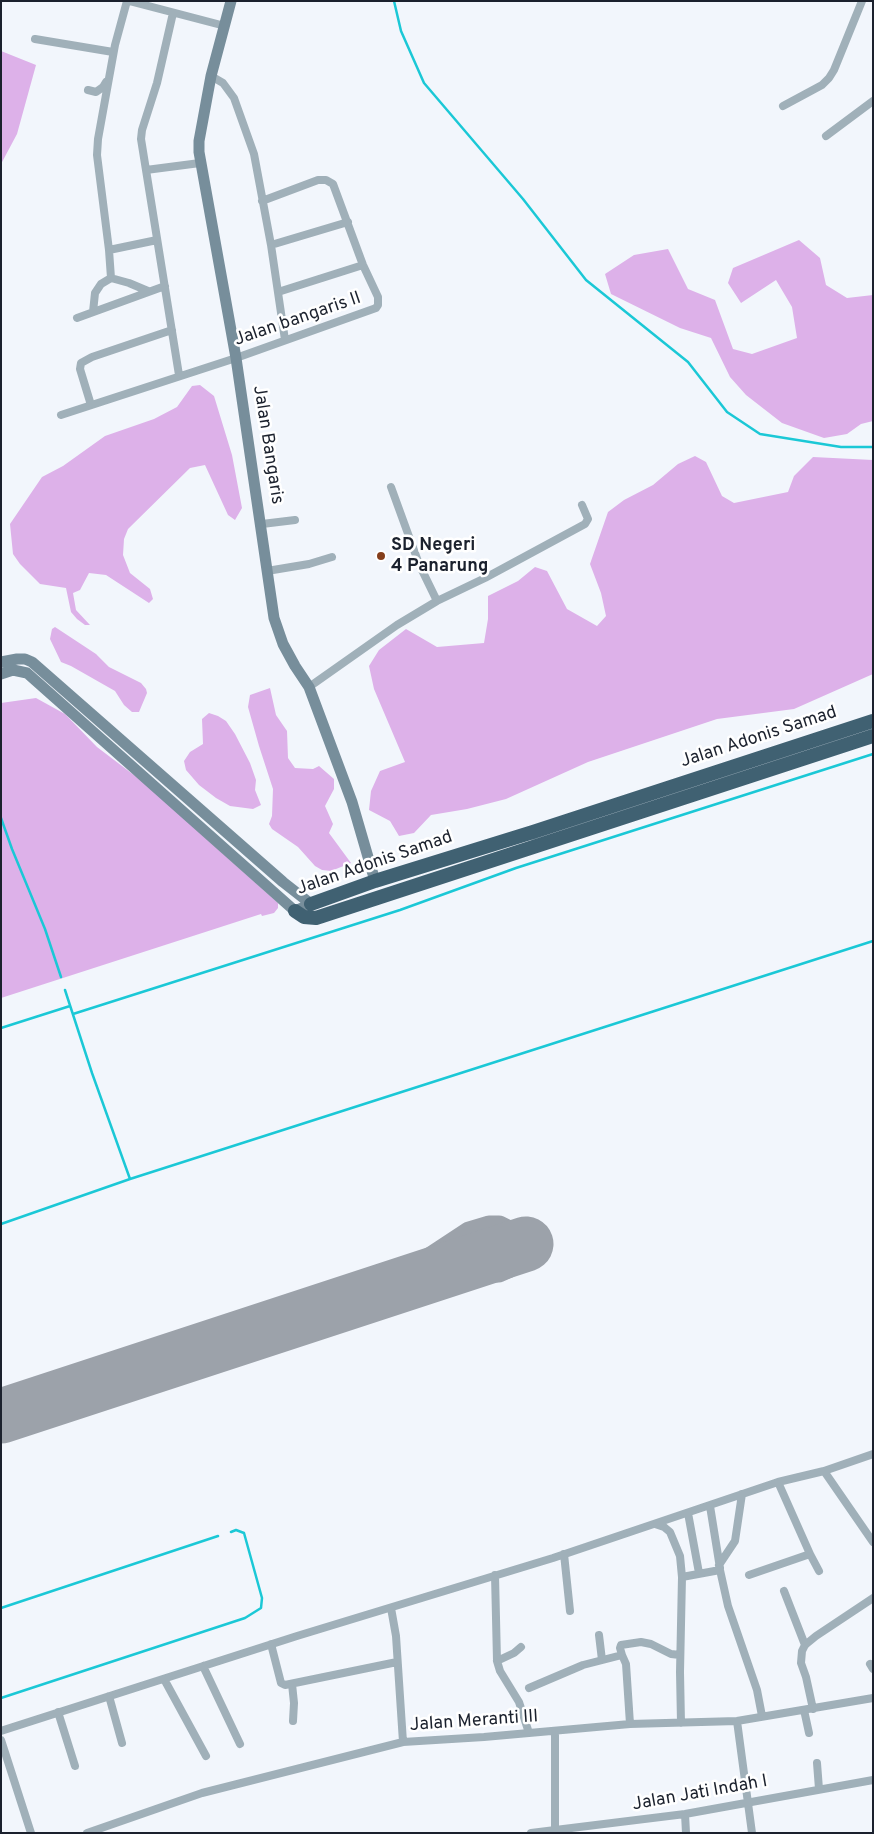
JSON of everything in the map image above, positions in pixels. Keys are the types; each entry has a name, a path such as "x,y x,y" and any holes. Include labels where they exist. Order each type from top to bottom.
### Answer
{"highway":[{"name":"Jalan Adonis Samad","path":"311,904 375,881 533,832 873,721"},
{"name":"Jalan Adonis Samad","path":"295,911 304,918 316,918 873,736"},
{"path":"533,832 537,846"}],"street":[{"path":"111,278 97,147 113,52 128,1 224,26"},
{"name":"Jalan Bangaris","path":"230,1 211,76 199,141 200,163 236,358 262,524 267,571 278,632 294,666 309,687 352,802 375,881"},
{"path":"783,106 822,85 829,78 862,1"},
{"path":"173,13 157,83 142,130 141,146 179,375"},
{"path":"35,39 113,52"},
{"path":"211,76 223,83 230,91 242,114 254,154 271,245 285,340"},
{"path":"88,90 99,91 108,78"},
{"path":"826,136 873,101"},
{"path":"146,170 200,163"},
{"name":"Jalan bangaris II","path":"61,415 236,358 376,308 378,297 363,265 333,184 326,180 318,180 262,201"},
{"path":"271,245 348,222"},
{"path":"109,250 157,240"},
{"path":"278,292 363,265"},
{"path":"94,312 95,293 105,280 111,278 129,283 148,292"},
{"path":"77,318 164,286"},
{"path":"91,405 80,369 81,363 92,357 172,330"},
{"path":"392,487 419,564 436,601"},
{"path":"309,687 397,625 436,601 485,578 585,524 588,520 582,505"},
{"path":"262,524 295,520"},
{"path":"267,571 309,564 332,556"},
{"path":"1,662 16,659 25,659 32,662 232,838 311,904"},
{"path":"1,674 14,670 27,673 295,911"},
{"name":"Jalan Adonis Samad","path":"295,911 311,904"},
{"path":"1,1731 271,1644 564,1554 778,1482 824,1471 873,1454"},
{"path":"824,1471 873,1542"},
{"path":"778,1482 819,1571"},
{"path":"682,1577 720,1568 735,1540 742,1494"},
{"path":"710,1506 728,1606 758,1690 762,1716"},
{"path":"688,1513 699,1573"},
{"path":"654,1524 664,1526 670,1532 680,1556 682,1577 681,1723"},
{"path":"564,1554 570,1611"},
{"path":"750,1575 810,1554"},
{"path":"495,1575 497,1661 500,1671 518,1702 529,1734"},
{"path":"784,1591 805,1646"},
{"path":"812,1709 800,1655 805,1646 873,1598"},
{"path":"391,1608 396,1636 403,1742"},
{"path":"599,1635 602,1660"},
{"path":"630,1724 626,1664 620,1648 621,1645 641,1642 671,1654 680,1655"},
{"path":"271,1644 281,1683 285,1685 397,1662"},
{"path":"497,1661 514,1653 521,1647"},
{"path":"529,1688 584,1665 622,1655"},
{"path":"203,1666 240,1744"},
{"path":"164,1679 206,1756"},
{"path":"292,1684 293,1721"},
{"path":"109,1696 122,1743"},
{"name":"Jalan Meranti III","path":"88,1833 202,1793 403,1742 529,1734 630,1724 737,1722 762,1716 873,1698"},
{"path":"804,1710 809,1734"},
{"path":"58,1712 75,1766"},
{"path":"737,1722 746,1802 752,1833"},
{"path":"554,1732 555,1830"},
{"path":"1,1740 31,1833"},
{"path":"817,1763 819,1789"},
{"name":"Jalan Jati Indah I","path":"531,1833 685,1814 873,1780"},
{"path":"685,1814 686,1833"}],"shaded area":[{"path":"1,51 36,65 17,134 1,164"},
{"path":"799,240 820,258 826,285 847,298 873,295 873,421 861,424 847,434 824,438 782,423 746,395 730,377 711,338 680,328 611,294 605,274 634,255 668,249 688,289 715,300 733,349 752,354 797,338 792,307 776,280 741,303 728,283 733,268"},
{"path":"200,385 214,396 232,455 242,508 235,520 228,515 205,465 190,468 128,529 124,539 123,555 130,573 150,589 153,599 149,603 106,575 89,573 80,590 73,593 76,610 90,625 85,625 71,612 66,588 40,584 20,564 13,554 10,524 42,477 63,466 105,436 154,419 177,407 192,386"},
{"path":"695,456 706,462 722,496 734,503 788,492 794,476 813,457 873,460 873,674 794,709 717,719 588,762 506,799 467,809 431,815 414,833 399,836 390,821 369,810 371,791 380,771 405,762 374,689 369,666 379,650 406,629 437,647 484,643 488,619 488,596 518,581 535,567 547,571 567,609 597,626 606,616 601,593 590,564 608,512 624,500 653,485 678,464"},
{"path":"55,627 96,654 109,667 141,683 147,693 139,712 132,712 124,705 115,691 61,662 50,639 52,629"},
{"path":"270,688 276,715 287,731 288,758 295,768 313,769 319,766 334,779 334,789 325,806 333,824 329,833 351,863 331,871 322,870 315,866 298,847 272,829 269,824 272,816 273,789 248,707 250,695"},
{"path":"36,698 65,714 97,747 143,782 278,903 278,908 274,913 262,916 261,914 1,998 1,703"},
{"path":"209,713 226,721 235,734 250,763 256,780 255,790 261,805 253,809 230,806 199,785 186,770 184,761 190,752 203,744 202,719"}],"waterway":[{"path":"394,1 401,31 424,83 523,199 586,280 688,362 727,412 760,434 841,447 873,447"},
{"path":"73,1014 400,910 516,868 873,754"},
{"path":"1,818 45,929 61,977"},
{"path":"65,990 130,1179 873,941"},
{"path":"1,1028 70,1006"},
{"path":"1,1224 130,1179"},
{"path":"1,1698 245,1618 261,1608 262,1598 244,1533 236,1530 231,1532"},
{"path":"1,1608 218,1536"}],"taxiway":[{"path":"378,1292 469,1232 489,1226 499,1226 511,1232 520,1249 517,1260 508,1268 499,1272 492,1272 483,1268 475,1260"}],"runway":[{"path":"1,1416 526,1244"}],"place":[{"name":"SD Negeri 4 Panarung","path":"381,556"}]}
